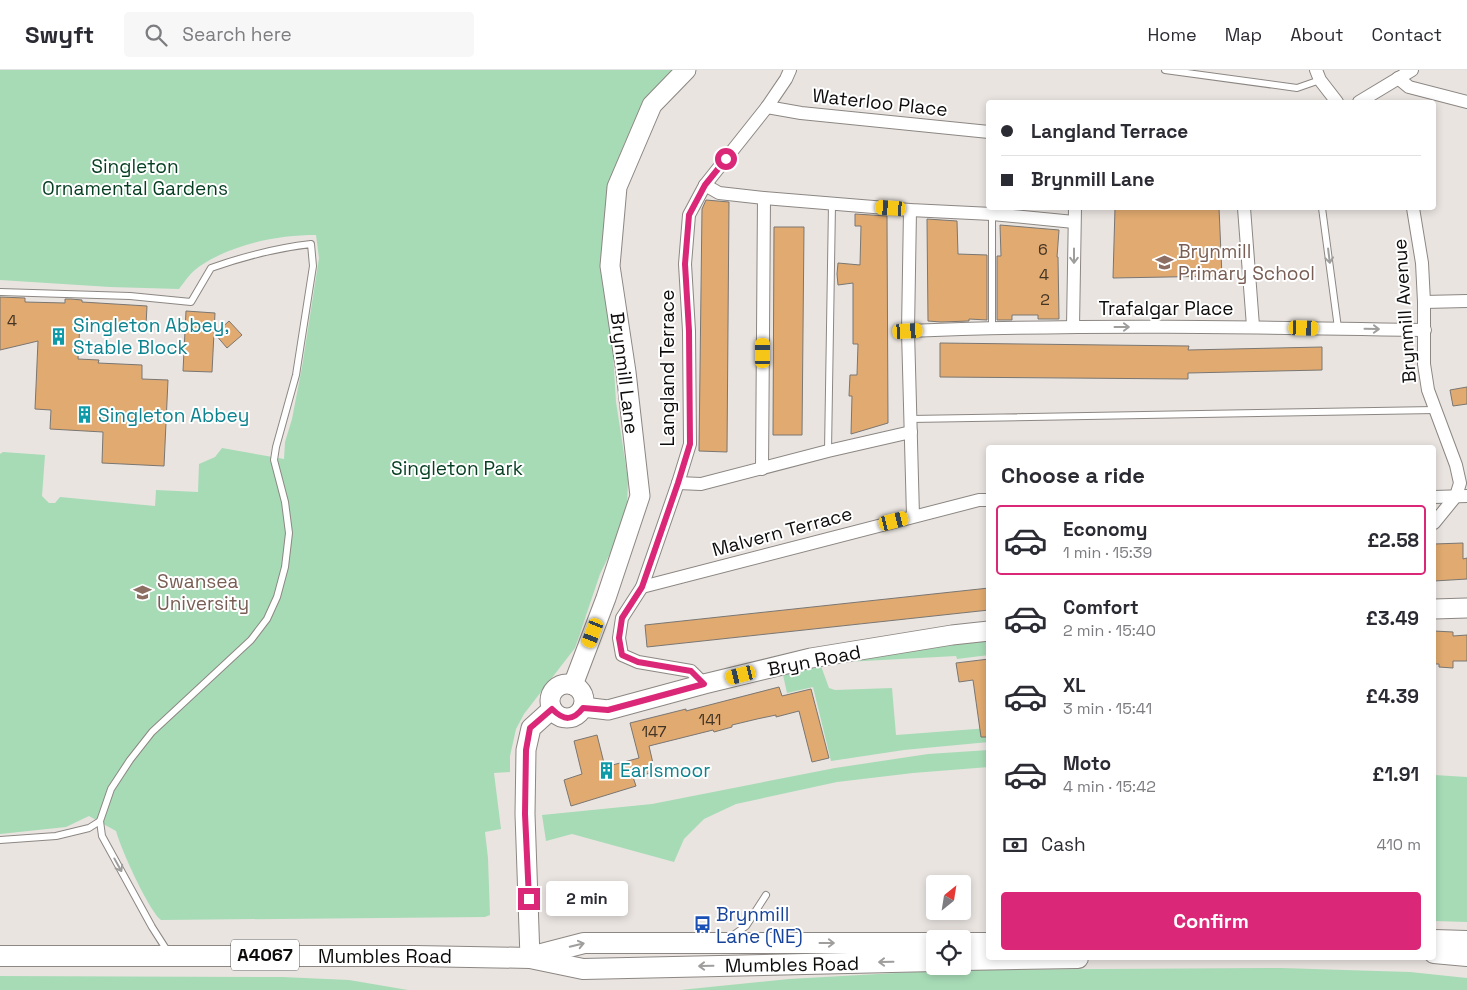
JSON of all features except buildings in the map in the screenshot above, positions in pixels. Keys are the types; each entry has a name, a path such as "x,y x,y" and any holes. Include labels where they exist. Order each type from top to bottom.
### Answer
{"main road":[{"path":"1436,940 1467,941"},
{"name":"Mumbles Road","path":"530,958 584,942 715,944 926,943"},
{"path":"971,943 986,943"},
{"path":"1436,953 1467,956"},
{"name":"Mumbles Road","path":"0,956 170,955 530,958 583,969 926,961"},
{"path":"971,960 986,960"}],"street":[{"name":"Brynmill Lane","path":"573,685 606,598 640,496 626,372 610,266 617,187 652,106 686,70"},
{"name":"Langland Terrace","path":"704,684 691,671 638,662 622,655 619,638 622,618 642,587 690,444 689,331 685,264 689,215 705,185 767,107 790,70"},
{"path":"1362,100 1412,70"},
{"path":"1318,75 1337,100"},
{"path":"1398,78 1409,87 1467,102"},
{"name":"Waterloo Place","path":"767,107 801,113 986,132"},
{"path":"705,185 719,193 764,198 910,210 992,214 1074,222"},
{"path":"762,468 764,198"},
{"path":"910,210 908,331 913,516"},
{"path":"1074,328 1075,210"},
{"path":"1244,210 1254,326"},
{"name":"Brynmill Avenue","path":"1413,210 1422,263 1425,330 1424,364 1428,390 1456,466 1462,496"},
{"path":"1424,302 1467,301"},
{"name":"Trafalgar Place","path":"908,331 992,328 1254,326 1425,330"},
{"path":"678,483 701,484 828,451 910,426"},
{"path":"1436,497 1462,496"},
{"path":"1436,521 1462,496"},
{"name":"Malvern Terrace","path":"642,587 913,516 986,500"},
{"path":"1436,609 1467,608"},
{"name":"Bryn Road","path":"583,708 608,710 811,658 952,635 986,632"},
{"path":"565,684 573,685 581,690 584,698 583,708 577,715 568,718 559,716 552,709 550,701 552,693 557,687 565,684"},
{"path":"530,958 525,814 526,750 530,728 552,709"}],"lane":[{"path":"1165,70 1297,88 1318,75"},
{"path":"828,451 832,204"},
{"path":"1322,210 1338,328"},
{"path":"992,214 992,328"},
{"path":"0,292 130,296 191,302 211,268 242,257 279,248 311,244 313,266 296,375 274,460 285,502 289,533 285,567 277,597 267,619 251,640 152,732 111,789 100,821 102,836 152,927 170,955"},
{"path":"910,426 1436,410"},
{"path":"0,840 56,836 89,828 100,821"},
{"path":"715,944 736,935 746,926 766,895"}],"green space":[{"name":"Singleton Park","path":"0,70 672,70 645,105 625,142 615,168 611,318 616,402 628,479 627,511 621,531 600,574 575,648 524,714 516,729 510,756 510,772 494,773 501,829 485,832 490,915 485,917 161,920 142,892 116,831 89,816 66,827 0,834 0,454 3,452 45,455 42,496 49,503 55,503 60,497 155,506 156,490 198,492 199,464 215,457 222,448 284,459 285,442 292,419 302,367 319,258 316,235 301,235 256,242 213,258 197,268 179,289 0,280"},
{"path":"986,638 986,655 957,659 956,656 845,662"},
{"path":"821,666 829,688 835,690 892,688 896,735 986,728 986,742 904,750 831,761 813,687 787,693 783,675"},
{"path":"986,750 986,767 837,782 736,804 704,819 684,839 674,862 572,834 546,841 542,815 652,804 835,768 928,754"},
{"path":"1436,775 1467,777 1467,922 1436,921"},
{"path":"1281,968 1410,972 1467,978 1467,990 680,990 789,979 926,971 926,975 971,975 971,970"},
{"path":"0,976 282,977 349,980 408,990 0,990"}],"place":[{"name":"Brynmill Primary School","path":"1164,262"},
{"name":"Singleton Abbey, Stable Block","path":"59,336"},
{"name":"Singleton Abbey","path":"84,415"},
{"name":"Swansea University","path":"143,592"},
{"name":"Earlsmoor","path":"606,770"},
{"name":"Brynmill Lane (NE)","path":"702,925"}],"route":[{"path":"529,899 525,775 526,750 530,728 552,709 559,716 568,718 577,715 583,708 608,710 704,684 691,671 638,662 622,655 619,638 622,618 642,587 690,444 689,331 685,264 689,215 705,185 726,159"}],"park label":[{"name":"Singleton Ornamental Gardens","path":"135,177"}]}
